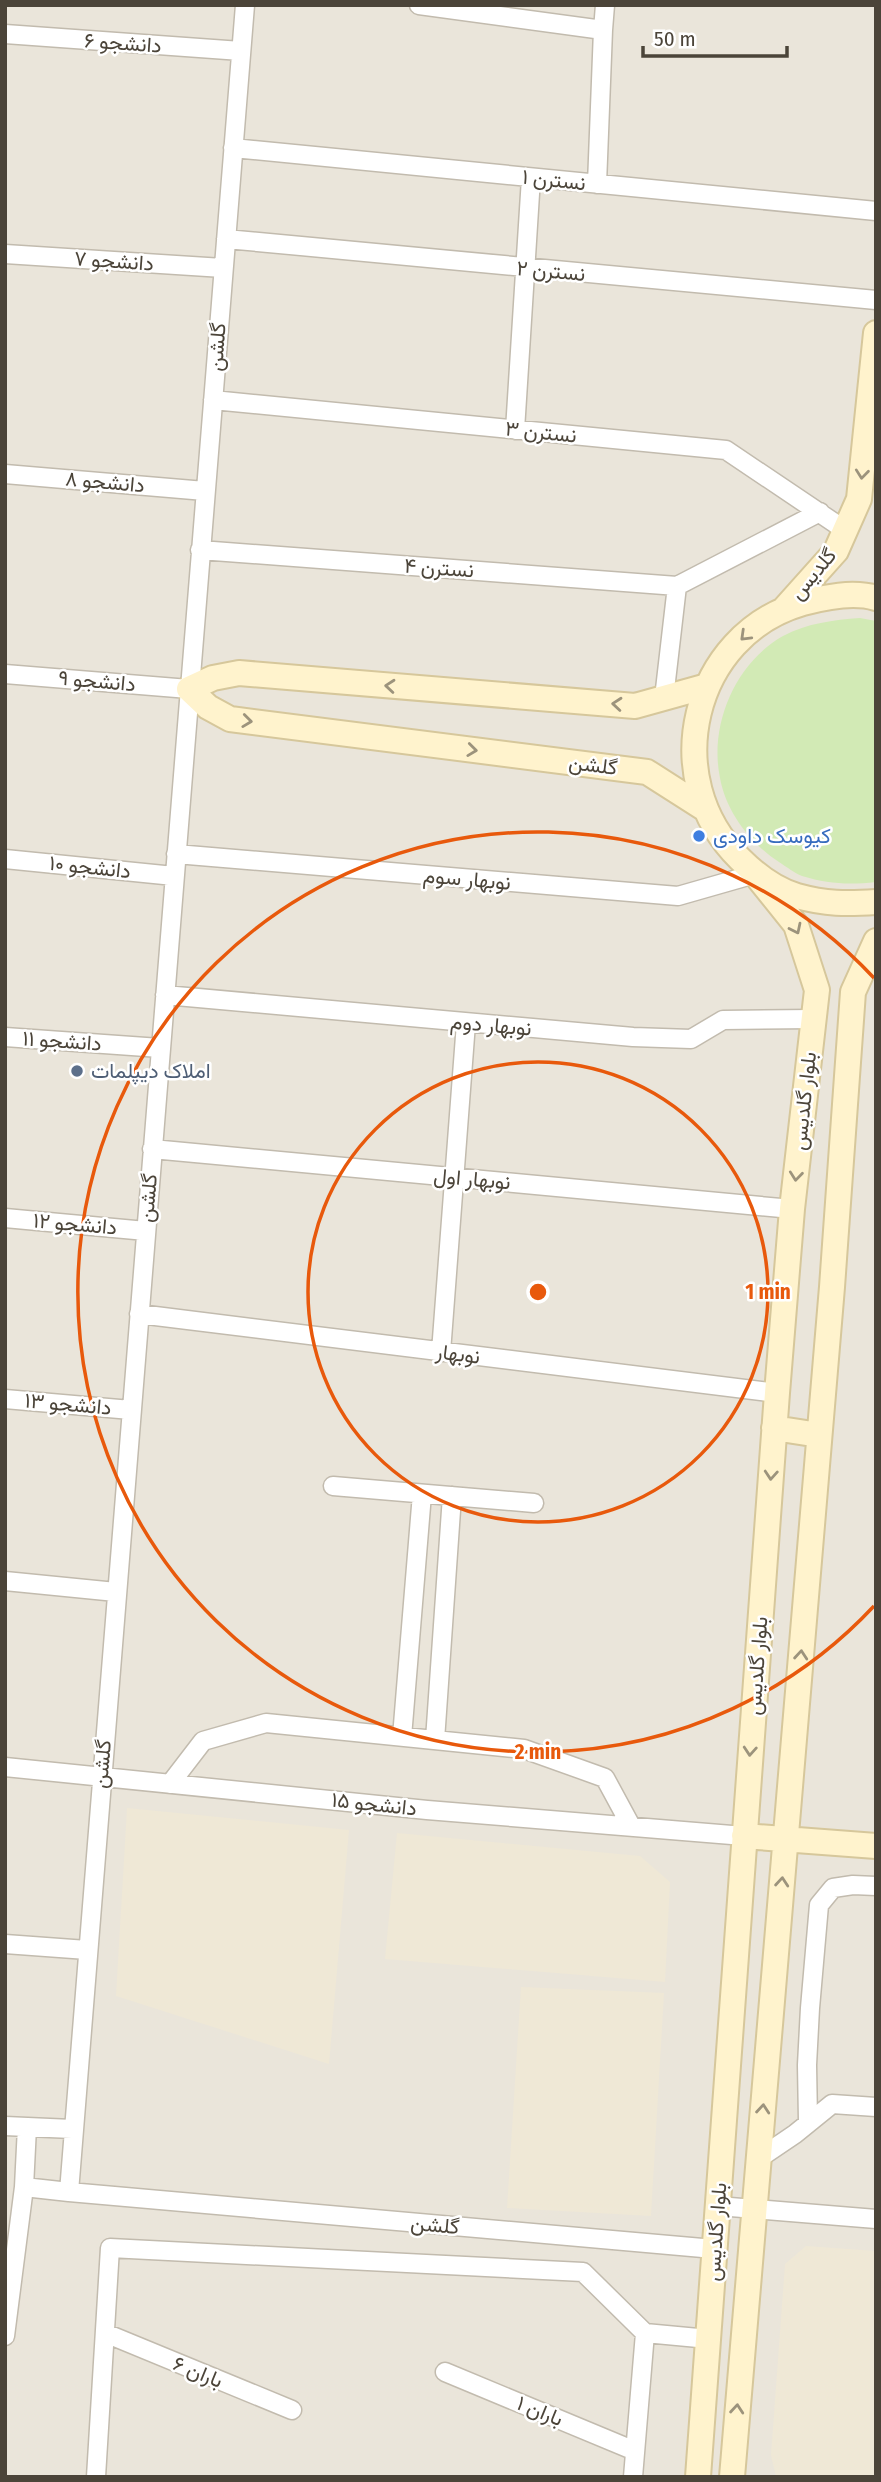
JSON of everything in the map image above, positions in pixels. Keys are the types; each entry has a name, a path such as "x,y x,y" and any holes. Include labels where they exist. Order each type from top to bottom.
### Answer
{"main road":[{"name":"گلدیس","path":"784,609 836,551 859,499 876,333"},
{"path":"876,598 826,597 784,609 752,628 726,654 707,686 695,726 694,768 705,809 726,845 755,874 795,895 838,905 876,902"},
{"path":"189,688 213,678 239,673 635,706 707,686"},
{"name":"گلشن","path":"189,688 208,707 230,719 647,772 705,809"},
{"name":"بلوار گلدیس","path":"698,2477 774,1428 792,1209 817,990 796,925 755,874"},
{"name":"بلوار گلدیس","path":"732,2477 853,992 876,941"},
{"path":"774,1428 819,1435"},
{"path":"744,1836 876,1846"}],"street":[{"name":"گلشن","path":"245,5 69,2192 715,2249"},
{"path":"418,5 603,30"},
{"path":"597,184 605,5"},
{"name":"دانشجو ۶","path":"5,34 241,51"},
{"name":"نسترن ۱","path":"233,148 876,211"},
{"path":"515,430 531,178"},
{"name":"نسترن ۲","path":"226,239 876,300"},
{"name":"دانشجو ۷","path":"5,254 223,268"},
{"name":"نسترن ۳","path":"213,400 726,450 845,530"},
{"name":"دانشجو ۸","path":"5,474 205,491"},
{"path":"664,698 677,586 820,512"},
{"name":"نسترن ۴","path":"200,550 677,586"},
{"name":"دانشجو ۹","path":"5,674 189,688"},
{"name":"نوبهار سوم","path":"176,854 678,896 755,874"},
{"name":"دانشجو ۱۰","path":"5,859 174,876"},
{"name":"نوبهار دوم","path":"165,995 633,1037 691,1039 723,1020 813,1018"},
{"path":"441,1352 466,1023"},
{"name":"دانشجو ۱۱","path":"5,1037 160,1048"},
{"name":"نوبهار اول","path":"152,1149 792,1209"},
{"name":"دانشجو ۱۲","path":"5,1218 146,1231"},
{"name":"نوبهار","path":"139,1314 777,1393"},
{"name":"دانشجو ۱۳","path":"5,1399 131,1410"},
{"path":"333,1486 534,1503"},
{"path":"402,1737 422,1494"},
{"path":"435,1740 452,1496"},
{"path":"5,1581 116,1592"},
{"path":"170,1784 203,1741 266,1723 524,1749 605,1778 631,1826"},
{"name":"دانشجو ۱۵","path":"5,1767 427,1810 744,1836"},
{"path":"808,2121 807,2065 819,1906 833,1888 876,1886"},
{"path":"5,1944 87,1950"},
{"path":"758,2159 832,2104 876,2107"},
{"path":"5,2126 72,2129"},
{"path":"5,2336 7,2303 24,2187 27,2127"},
{"path":"24,2187 69,2192"},
{"path":"718,2206 876,2218"},
{"path":"96,2477 110,2248 583,2272 645,2333 709,2339"},
{"name":"باران ۶","path":"105,2333 292,2410"},
{"path":"633,2477 645,2333"},
{"name":"باران ۱","path":"445,2372 635,2451"}],"shaded area":[{"path":"5,5 876,5 876,2477 5,2477"},
{"path":"127,1808 349,1830 329,2064 116,1996"},
{"path":"397,1833 640,1856 670,1882 665,1982 385,1959"},
{"path":"521,1987 664,1993 651,2216 507,2208"},
{"path":"806,2246 876,2251 876,2477 776,2477 771,2455 785,2264"}],"green space":[{"path":"860,618 876,621 876,882 821,881 796,873 769,855 741,826 723,791 718,737 729,697 751,662 766,648 783,636 811,625"}],"place":[{"name":"کیوسک داودی","path":"699,836"},
{"name":"املاک دیپلمات","path":"77,1071"}]}
